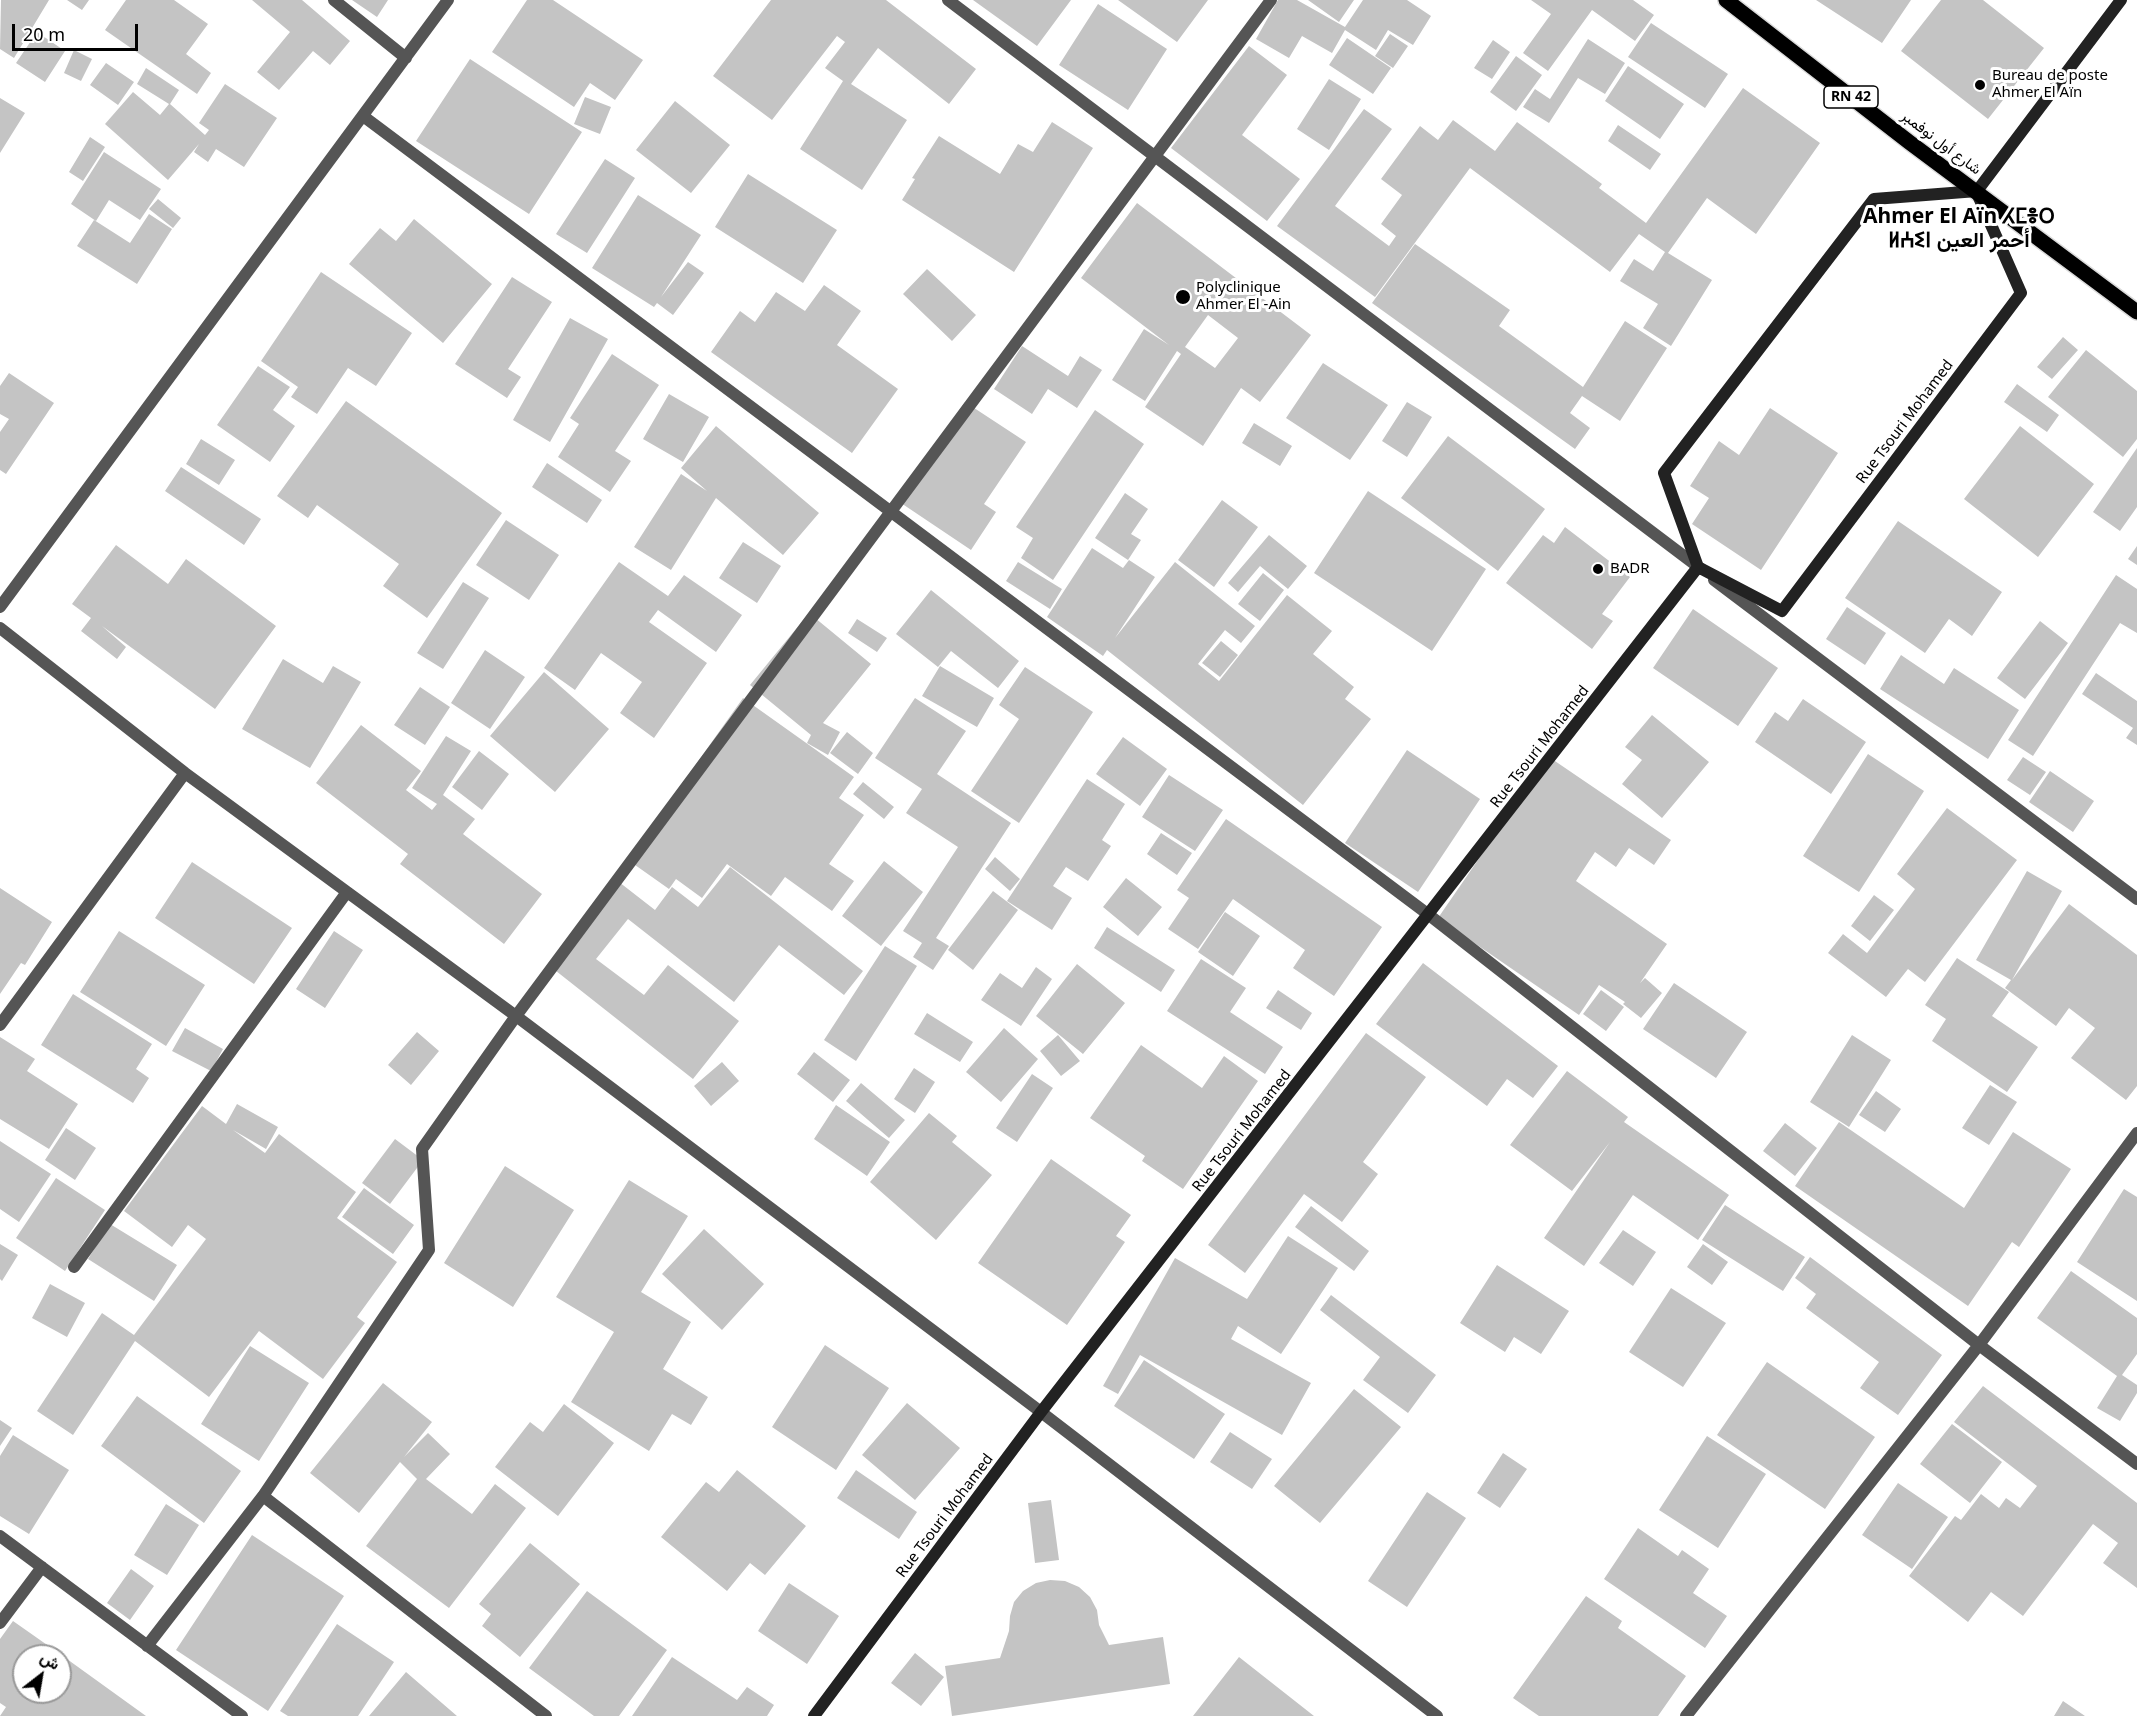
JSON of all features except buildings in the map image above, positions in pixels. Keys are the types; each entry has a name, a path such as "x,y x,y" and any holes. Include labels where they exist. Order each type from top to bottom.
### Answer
{"main road":[{"name":"شارع أول نوفمبر","path":"1726,0 1909,142 2137,312"}],"street":[{"path":"334,0 406,58"},
{"path":"0,607 448,0"},
{"path":"948,0 2137,899"},
{"path":"147,1646 263,1496 429,1250 422,1149 516,1016 1271,0"},
{"path":"1698,567 1664,473 1874,199 1977,191 2121,0"},
{"path":"363,116 1429,915 1979,1345 2137,1464"},
{"name":"Rue Tsouri Mohamed","path":"814,1716 1041,1412 1698,567 1782,611 2021,293 1977,191"},
{"path":"0,628 185,773 516,1016 1041,1412 1437,1716"},
{"path":"0,1025 185,773"},
{"path":"74,1267 347,892"},
{"path":"1686,1716 1979,1345 2137,1133"},
{"path":"263,1496 546,1716"},
{"path":"0,1536 147,1646 227,1712 242,1716"},
{"path":"0,1623 42,1567"}],"place":[{"name":"Bureau de poste Ahmer El Aïn","path":"1980,85"},
{"name":"Polyclinique Ahmer El -Ain","path":"1183,297"},
{"name":"BADR","path":"1598,569"}],"district":[{"name":"Ahmer El Aïn ⵃⵎⴻⵔ ⵍⵄⵉⵏ أحمر العين","path":"1959,229"}]}
